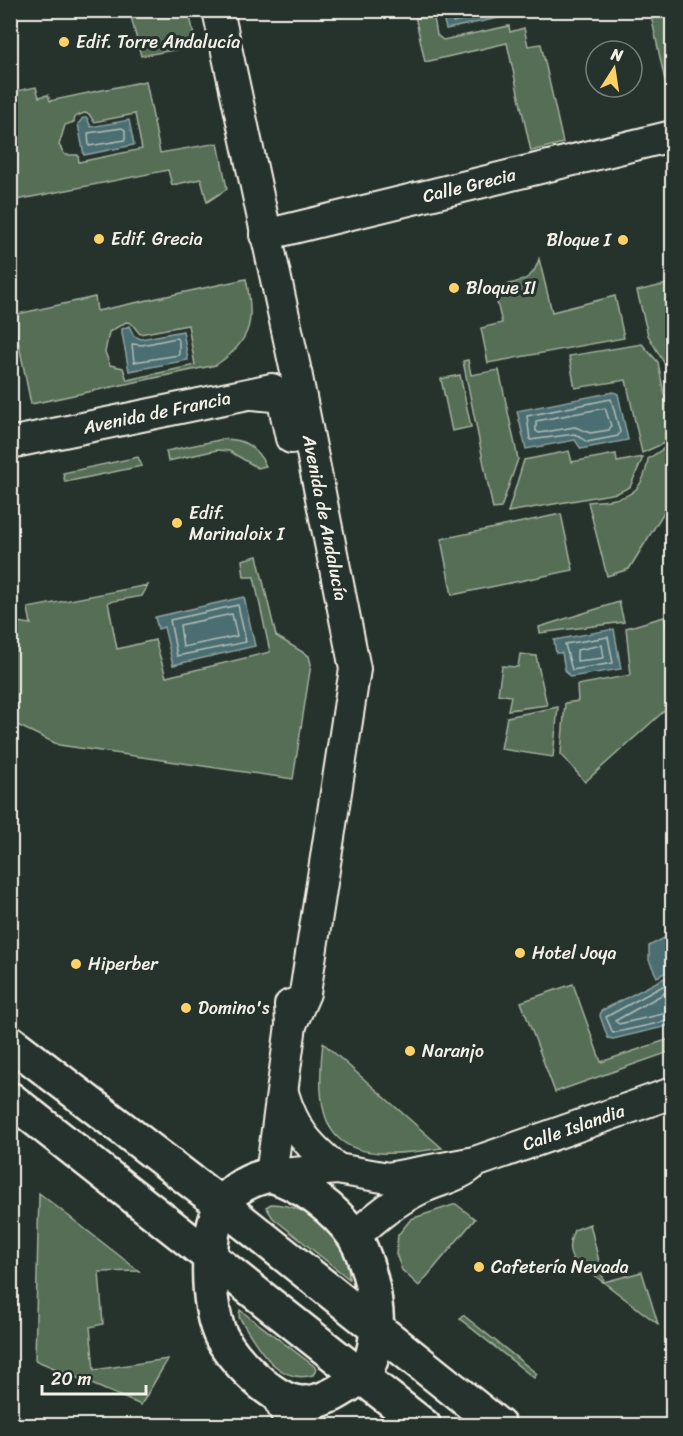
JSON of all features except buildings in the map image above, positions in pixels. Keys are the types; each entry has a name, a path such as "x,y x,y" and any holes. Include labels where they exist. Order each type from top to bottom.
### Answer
{"main road":[{"path":"10,1042 222,1204 499,1425"},
{"path":"10,1099 424,1425"},
{"path":"271,1175 292,1181 312,1196 354,1237 376,1300 377,1329 372,1357 362,1377 331,1396 301,1403 276,1395 245,1370 222,1337 211,1300 210,1257 222,1204 238,1188 255,1177 271,1175"}],"street":[{"name":"Avenida de Andalucía","path":"218,10 296,372 355,669 305,993 291,1025"},
{"name":"Calle Grecia","path":"265,235 672,136"},
{"name":"Avenida de Francia","path":"10,443 252,394 290,384 296,372"},
{"name":"Avenida de Andalucía","path":"252,394 274,396 283,401 337,645 339,670 290,991 291,1025 271,1175"},
{"path":"282,1088 291,1120 309,1145 338,1169"},
{"name":"Calle Islandia","path":"271,1175 338,1169 388,1178 475,1162 672,1093"},
{"name":"Calle Islandia","path":"354,1237 386,1209 420,1189 468,1170 475,1162"},
{"path":"276,1395 293,1425"}],"green space":[{"path":"189,11 196,46 141,56 130,13"},
{"path":"414,11 425,11 434,18 437,35 443,40 509,26 510,32 524,28 528,46 541,44 563,143 531,151 507,43 425,62"},
{"path":"650,11 672,11 672,113"},
{"path":"146,81 160,153 218,143 227,189 207,202 201,179 172,185 168,170 11,201 11,92 36,87 39,97 48,95 50,101","holes":["84,113 89,114 94,122 135,114 142,149 79,162 78,155 65,155 59,145 65,125 74,122 75,117"]},
{"path":"539,259 552,312 615,296 624,338 488,363 481,328 502,323 496,298 512,294 509,284 532,274"},
{"path":"246,279 250,318 244,338 228,356 216,365 31,404 13,315 95,297 97,311","holes":["126,322 131,323 140,334 188,325 195,365 127,380 123,368 110,365 105,352 109,332"]},
{"path":"672,283 672,392 667,368 648,335 637,291"},
{"path":"642,344 658,362 664,394 672,405 672,436 662,444 642,453 626,380 575,388 569,356"},
{"path":"468,360 471,375 499,370 518,459 501,508 493,509 463,361"},
{"path":"460,375 471,427 452,431 441,379"},
{"path":"224,439 249,445 266,466 258,468 229,451 217,450 168,461 166,451"},
{"path":"672,443 672,499 629,569 607,576 588,502 611,500 629,494 641,482 648,459"},
{"path":"569,451 572,462 616,454 617,462 643,457 630,487 617,493 508,512 524,460"},
{"path":"138,457 142,466 65,482 63,473"},
{"path":"561,514 573,570 452,595 441,539"},
{"path":"257,556 276,636 309,656 311,664 293,779 59,745 11,722 11,621 31,624 28,608 148,585 142,596 108,602 117,649 155,640 166,677 270,652 254,577 244,577 242,560"},
{"path":"619,602 624,622 540,633 539,627"},
{"path":"664,617 672,644 672,704 585,782 561,754 565,703 578,701 577,685 631,675 626,628"},
{"path":"520,654 536,656 547,705 508,710 511,696 498,694 502,666 518,667"},
{"path":"558,707 553,757 501,749 507,717"},
{"path":"573,984 601,1062 672,1038 672,1051 555,1092 521,1002"},
{"path":"323,1043 442,1148 380,1153 358,1149 341,1140 330,1126 323,1106 321,1078"},
{"path":"39,1193 139,1271 99,1272 103,1324 90,1327 94,1370 168,1359 141,1405 35,1360"},
{"path":"271,1204 300,1210 324,1226 342,1250 349,1279 273,1218 266,1207"},
{"path":"456,1204 475,1219 419,1286 402,1270 396,1254 398,1235 411,1219"},
{"path":"590,1224 604,1282 642,1272 658,1324 573,1259 570,1245 574,1230"},
{"path":"240,1310 314,1366 316,1370 313,1375 300,1377 288,1374 268,1360 239,1317"},
{"path":"463,1315 537,1374 534,1378 460,1319"}],"water":[{"path":"512,10 513,15 446,29 442,12"},
{"path":"83,118 87,118 91,127 129,120 134,145 84,155 78,124"},
{"path":"129,326 134,336 141,339 183,331 188,360 129,371 122,329"},
{"path":"614,392 618,394 628,440 581,449 575,440 526,449 517,411"},
{"path":"244,597 255,646 173,665 164,627 158,629 155,617"},
{"path":"614,629 621,669 570,677 565,670 562,653 556,653 554,640"},
{"path":"664,938 668,939 672,948 672,969 657,977 649,960 649,946"},
{"path":"672,974 672,1025 613,1039 608,1038 600,1016 601,1011"}],"place":[{"name":"Edif. Torre Andalucía","path":"64,42"},
{"name":"Edif. Grecia","path":"99,239"},
{"name":"Bloque I","path":"623,240"},
{"name":"Bloque II","path":"454,288"},
{"name":"Edif. Marinaloix I","path":"177,523"},
{"name":"Hotel Joya","path":"520,953"},
{"name":"Hiperber","path":"76,964"},
{"name":"Domino's","path":"186,1008"},
{"name":"Naranjo","path":"410,1051"},
{"name":"Cafetería Nevada","path":"479,1267"}]}
